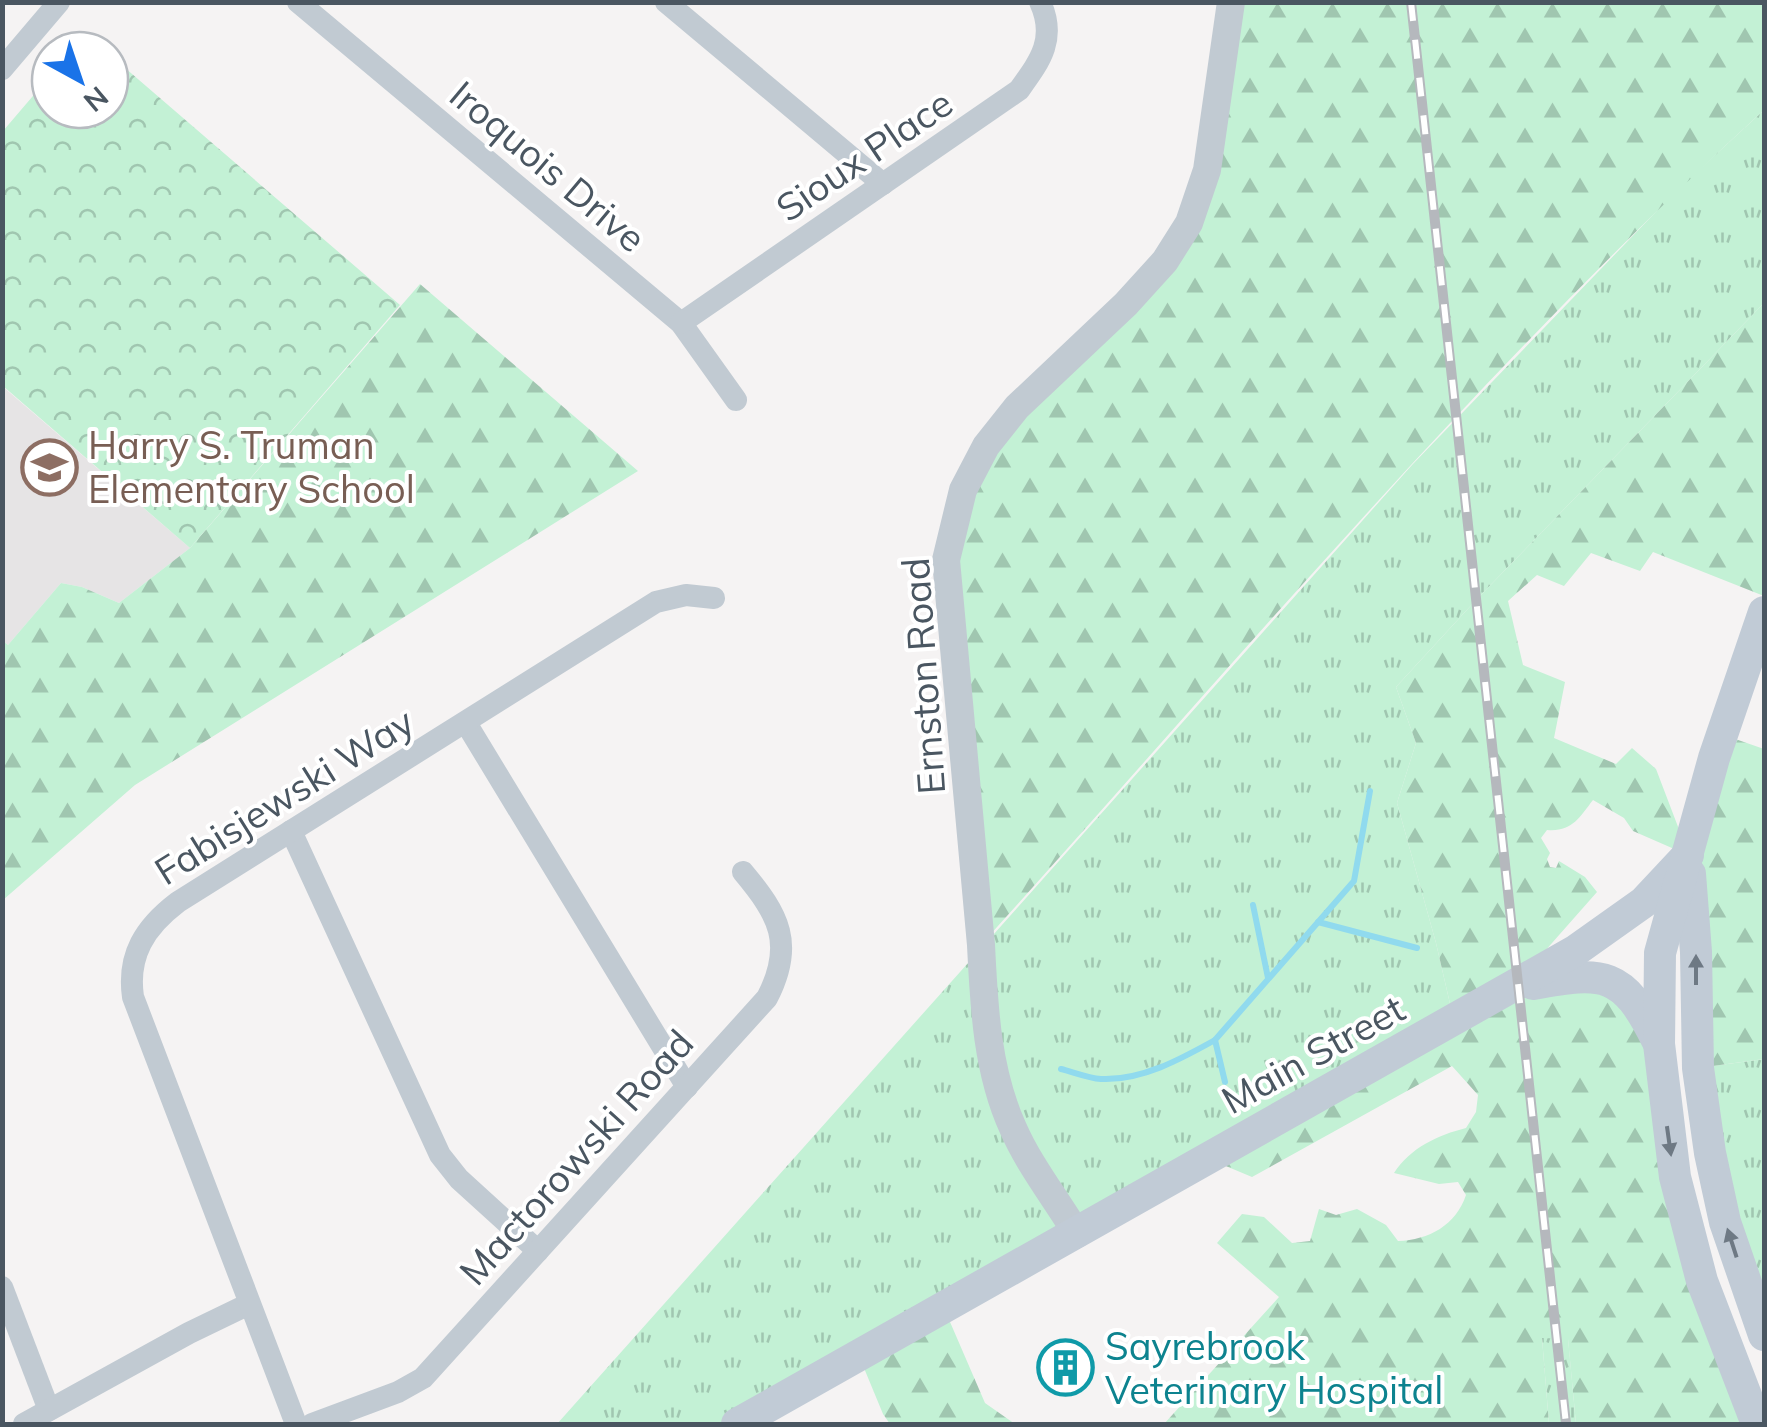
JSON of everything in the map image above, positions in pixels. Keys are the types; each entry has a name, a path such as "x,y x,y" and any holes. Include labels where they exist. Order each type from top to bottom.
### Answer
{"main road":[{"name":"Main Street","path":"737,1424 1611,928 1658,888 1688,855 1714,758 1764,612"},
{"path":"1688,855 1660,953 1659,1044 1669,1144 1702,1281 1757,1424"},
{"path":"1688,855 1696,952 1698,1068 1710,1153 1730,1237 1764,1334"},
{"path":"1513,987 1583,976 1609,980 1639,1007 1659,1044"}],"street":[{"path":"2,70 59,2"},
{"name":"Iroquois Drive","path":"298,2 681,323 736,400"},
{"path":"666,2 883,184"},
{"name":"Ernston Road","path":"1077,1234 1013,1128 998,1087 984,1008 982,946 946,560 963,490 986,446 1018,407 1166,261 1189,222 1207,170 1230,2"},
{"name":"Sioux Place","path":"681,323 1018,90 1044,55 1044,10"},
{"name":"Fabisjewski Way","path":"296,1424 133,998 131,980 137,949 156,919 656,602 686,595 714,598"},
{"path":"466,723 687,1087"},
{"path":"291,831 440,1155 459,1179 538,1251"},
{"name":"Mactorowski Road","path":"312,1424 398,1392 423,1378 767,998 783,958 780,927 766,900 743,872"},
{"path":"2,1287 50,1410"},
{"path":"24,1424 248,1304"}],"shaded area":[{"name":"Harry S. Truman Elementary School","path":"2,386 190,548 119,603 82,587 61,583 8,645 2,640"}],"green space":[{"path":"1231,3 1764,3 1764,110 1660,208 1460,413 981,945 946,560 963,490 1189,223"},
{"path":"130,72 400,305 190,548 3,386 3,131 30,99 30,130 130,130"},
{"path":"1764,110 1764,303 1396,687 1416,743 1397,803 1454,1021 737,1424 557,1424 1412,465 1675,192"},
{"path":"420,284 638,471 135,785 3,900 3,641 8,645 61,583 82,587 119,603 190,548"},
{"path":"1764,303 1764,596 1653,552 1640,571 1591,553 1564,586 1537,575 1508,601 1523,665 1565,682 1554,738 1616,764 1632,748 1656,769 1688,853 1721,734 1764,749 1764,1059 1698,1068 1688,855 1633,831 1624,818 1593,800 1574,822 1563,829 1547,830 1541,838 1550,853 1550,867 1556,868 1559,861 1585,877 1597,892 1514,986 1625,992 1665,1109 1757,1424 1576,1424 1568,1339 1542,1338 1549,1424 1164,1424 1279,1297 1217,1243 1242,1214 1264,1217 1292,1243 1310,1241 1319,1209 1336,1215 1357,1209 1386,1225 1398,1241 1420,1238 1440,1229 1461,1206 1466,1195 1458,1182 1439,1184 1394,1173 1425,1144 1466,1128 1476,1112 1478,1095 1452,1066 1252,1177 1209,1159 1454,1021 1397,803 1416,743 1396,687"},
{"path":"1764,1059 1764,1335 1698,1068"},
{"path":"944,1308 985,1403 1015,1424 890,1424 883,1414 859,1356"},
{"path":"1542,1338 1568,1338 1576,1424 1549,1424"}],"waterway":[{"path":"1225,1082 1215,1040 1354,881 1370,791"},
{"path":"1253,905 1268,978"},
{"path":"1318,922 1417,948"},
{"path":"1061,1069 1116,1079 1146,1073 1215,1040"}],"railway":[{"path":"1411,2 1566,1424"}],"place":[{"name":"Harry S. Truman Elementary School","path":"49,467"},
{"name":"Sayrebrook Veterinary Hospital","path":"1066,1368"}]}
